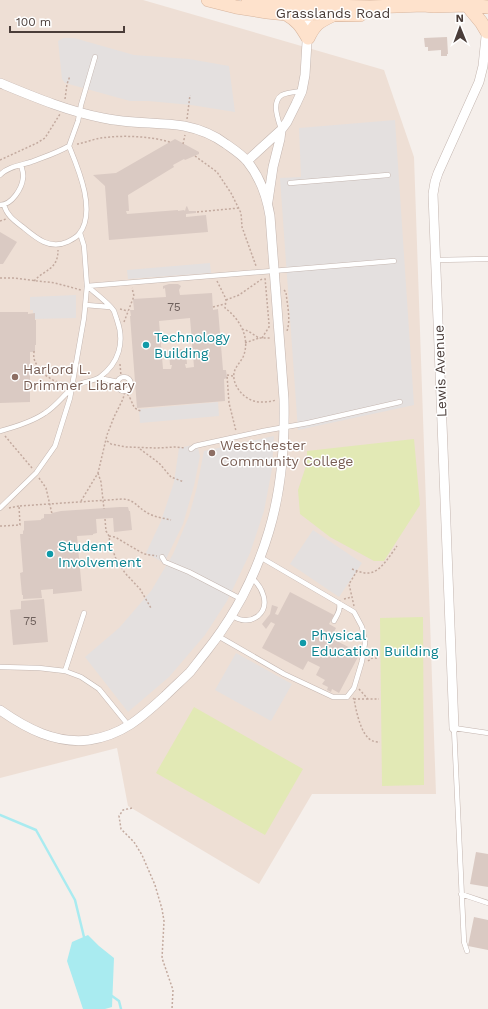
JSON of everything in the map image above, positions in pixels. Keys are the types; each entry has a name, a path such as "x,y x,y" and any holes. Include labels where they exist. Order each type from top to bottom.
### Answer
{"main road":[{"name":"Grasslands Road","path":"208,0 236,7 286,14 309,10 370,6 467,5 488,7"},
{"name":"Grasslands Road","path":"248,0 285,5 333,15 374,15 414,12 426,10 434,6"},
{"path":"467,5 487,28"},
{"path":"286,14 294,19 308,38"},
{"path":"308,38 313,27 322,20 333,15"}],"street":[{"path":"247,161 281,130 292,114 302,91 305,75 309,10"},
{"name":"Lewis Avenue","path":"454,728 433,194 438,173 479,82 486,50 487,28"},
{"path":"0,83 49,103 79,113 105,119 134,123 186,127 207,133 220,140 247,161 261,184 268,202 270,216 272,274 284,399 285,427 282,470 275,510 269,532 252,578 232,616 190,671 135,723 107,736 89,740 54,738 36,732 15,721 0,710"},
{"path":"268,202 273,167 281,130"}],"lane":[{"path":"21,165 24,177 19,190 11,202 2,205 6,212 33,236 41,241 52,245 63,244 74,238 80,233 84,226 86,218 86,200 83,182 69,146 78,121 81,105 95,57"},
{"path":"281,130 276,110 281,95 302,91"},
{"path":"0,175 3,172 51,155 69,146"},
{"path":"290,184 388,175"},
{"path":"0,508 36,474 55,446 70,398 88,286 84,246 80,233"},
{"path":"436,260 488,259"},
{"path":"88,286 258,272 272,274 394,261"},
{"path":"88,286 114,312 120,329 118,354 110,367 99,378"},
{"path":"86,305 110,307"},
{"path":"124,377 131,381 129,389 125,391 119,388 118,382 124,377"},
{"path":"1,431 18,426 46,413 72,387 76,385 99,378 118,382"},
{"path":"191,449 195,446 308,423 400,402"},
{"path":"162,557 165,562 189,572 241,599"},
{"path":"218,636 284,674 334,698 347,697 354,688 361,665 365,643 362,627 354,612 260,557"},
{"path":"232,616 244,621 251,620 262,612 265,600 258,583 252,578"},
{"path":"334,621 339,612 339,603"},
{"path":"65,671 84,613"},
{"path":"0,667 39,668 65,671 81,677 99,689 129,726"},
{"path":"467,951 464,942 461,894 454,728 488,733"},
{"path":"461,894 488,903"}],"path":[{"path":"64,103 70,76"},
{"path":"186,123 190,95"},
{"path":"0,160 38,143 45,138 61,112"},
{"path":"184,144 185,131"},
{"path":"77,144 100,138 121,137 140,137 170,142"},
{"path":"195,156 216,172 231,193 241,213 242,227 258,272"},
{"path":"197,212 239,208"},
{"path":"0,221 8,218"},
{"path":"34,281 39,275 54,265 59,252 58,248"},
{"path":"226,300 239,295 260,279 272,274"},
{"path":"215,275 225,296 225,308 239,322 244,333 244,355 234,371 234,383 247,398 255,401 262,402 280,400"},
{"path":"0,278 14,278 55,283 87,292"},
{"path":"262,338 269,327 265,278"},
{"path":"120,329 134,296 131,282"},
{"path":"282,288 286,292 289,326 284,336"},
{"path":"213,307 225,304"},
{"path":"242,329 259,338"},
{"path":"245,343 259,338 275,337"},
{"path":"34,352 35,361 42,372 53,380 72,387"},
{"path":"118,354 121,378"},
{"path":"233,376 227,375 229,403 237,437"},
{"path":"125,391 136,410 141,411"},
{"path":"80,502 98,473 106,440 125,391"},
{"path":"1,431 46,488 52,514"},
{"path":"106,440 112,444 126,447 157,448 176,446 191,449"},
{"path":"138,448 159,463 172,477 184,482"},
{"path":"98,473 101,482 104,509"},
{"path":"0,526 20,525 19,506 130,499 145,512 172,520"},
{"path":"105,518 106,531 116,559 125,573 140,589 151,608"},
{"path":"109,536 115,537 144,554 162,557"},
{"path":"352,569 369,574 377,570 397,546"},
{"path":"354,612 349,584 357,571"},
{"path":"361,665 372,658 378,658"},
{"path":"355,684 368,699"},
{"path":"347,697 354,699 379,699"},
{"path":"354,699 359,722 365,734 374,742 380,742"},
{"path":"132,808 123,810 119,816 121,829 134,842 142,855 155,885 164,921 162,958 173,990 172,1009"}],"shaded area":[{"name":"Westchester Community College","path":"0,0 143,0 384,70 414,157 436,794 312,794 259,884 128,806 117,748 0,778"},
{"path":"63,38 74,38 134,55 189,59 229,66 235,112 191,105 130,101 65,83 62,79 58,41"},
{"path":"395,120 414,405 298,430 280,178 301,177 299,128"},
{"path":"210,263 211,273 128,279 127,270"},
{"path":"76,295 76,318 33,319 33,310 30,310 30,297"},
{"path":"218,402 219,416 140,423 139,409"},
{"path":"274,436 272,469 264,511 250,553 227,601 205,635 169,677 128,712 85,657 119,628 151,591 173,554 189,516 197,487 204,451"},
{"path":"197,444 200,456 194,486 183,524 164,563 146,553 161,521 174,482 179,448"},
{"path":"313,530 362,563 339,597 290,564"},
{"path":"236,653 292,684 271,721 215,690"}],"green space":[{"path":"414,439 420,505 384,561 374,561 330,537 300,514 298,490 307,463 307,451"},
{"path":"423,617 424,785 382,786 380,618"},
{"path":"194,707 303,769 265,835 156,773"}],"water":[{"path":"88,935 114,958 112,1007 105,1009 83,1009 67,961 72,942"}],"building":[{"path":"447,37 447,56 441,56 441,50 428,51 428,47 425,47 424,38"},
{"path":"175,139 199,152 199,154 185,160 184,159 173,165 174,167 128,195 129,211 126,211 127,214 178,210 185,211 187,206 189,211 196,211 196,213 186,214 186,217 206,215 208,232 109,240 105,186 93,175 116,173"},
{"path":"0,232 17,242 3,264 0,264"},
{"name":"Technology Building","path":"178,284 181,286 179,290 180,295 212,293 213,310 218,309 223,370 226,370 227,378 224,379 225,401 137,408 130,310 134,310 133,299 166,297 165,288 163,289 163,286","holes":["190,318 194,367 186,368 186,352 182,352 182,349 176,349 172,350 172,353 169,353 170,365 172,365 171,369 163,369 159,321"]},
{"name":"Harlord L. Drimmer Library","path":"0,312 35,313 36,345 35,352 30,352 30,402 0,403"},
{"name":"Student Involvement","path":"128,507 130,511 132,530 114,532 113,518 96,519 97,533 93,535 77,536 82,591 53,594 53,589 41,590 42,598 23,599 20,573 23,572 20,534 23,534 24,521 41,520 44,518 44,514 52,514 61,511"},
{"name":"Physical Education Building","path":"290,592 334,615 329,624 336,628 331,638 360,653 339,693 332,689 331,692 327,690 328,687 322,684 325,680 316,675 320,667 308,661 303,670 262,648 275,624 271,622 266,629 262,624 270,614 272,605 278,607 275,614 278,615"},
{"path":"44,599 48,642 13,645 10,610 21,609 21,601"},
{"path":"476,852 488,854 488,887 470,884"},
{"path":"474,917 488,920 488,950 468,946"}],"waterway":[{"path":"0,815 36,830 75,900 84,937"},
{"path":"112,996 119,1001 121,1009"}],"place":[{"name":"Technology Building","path":"146,345"},
{"name":"Harlord L. Drimmer Library","path":"15,377"},
{"name":"Westchester Community College","path":"212,453"},
{"name":"Student Involvement","path":"50,554"},
{"name":"Physical Education Building","path":"303,643"}]}
